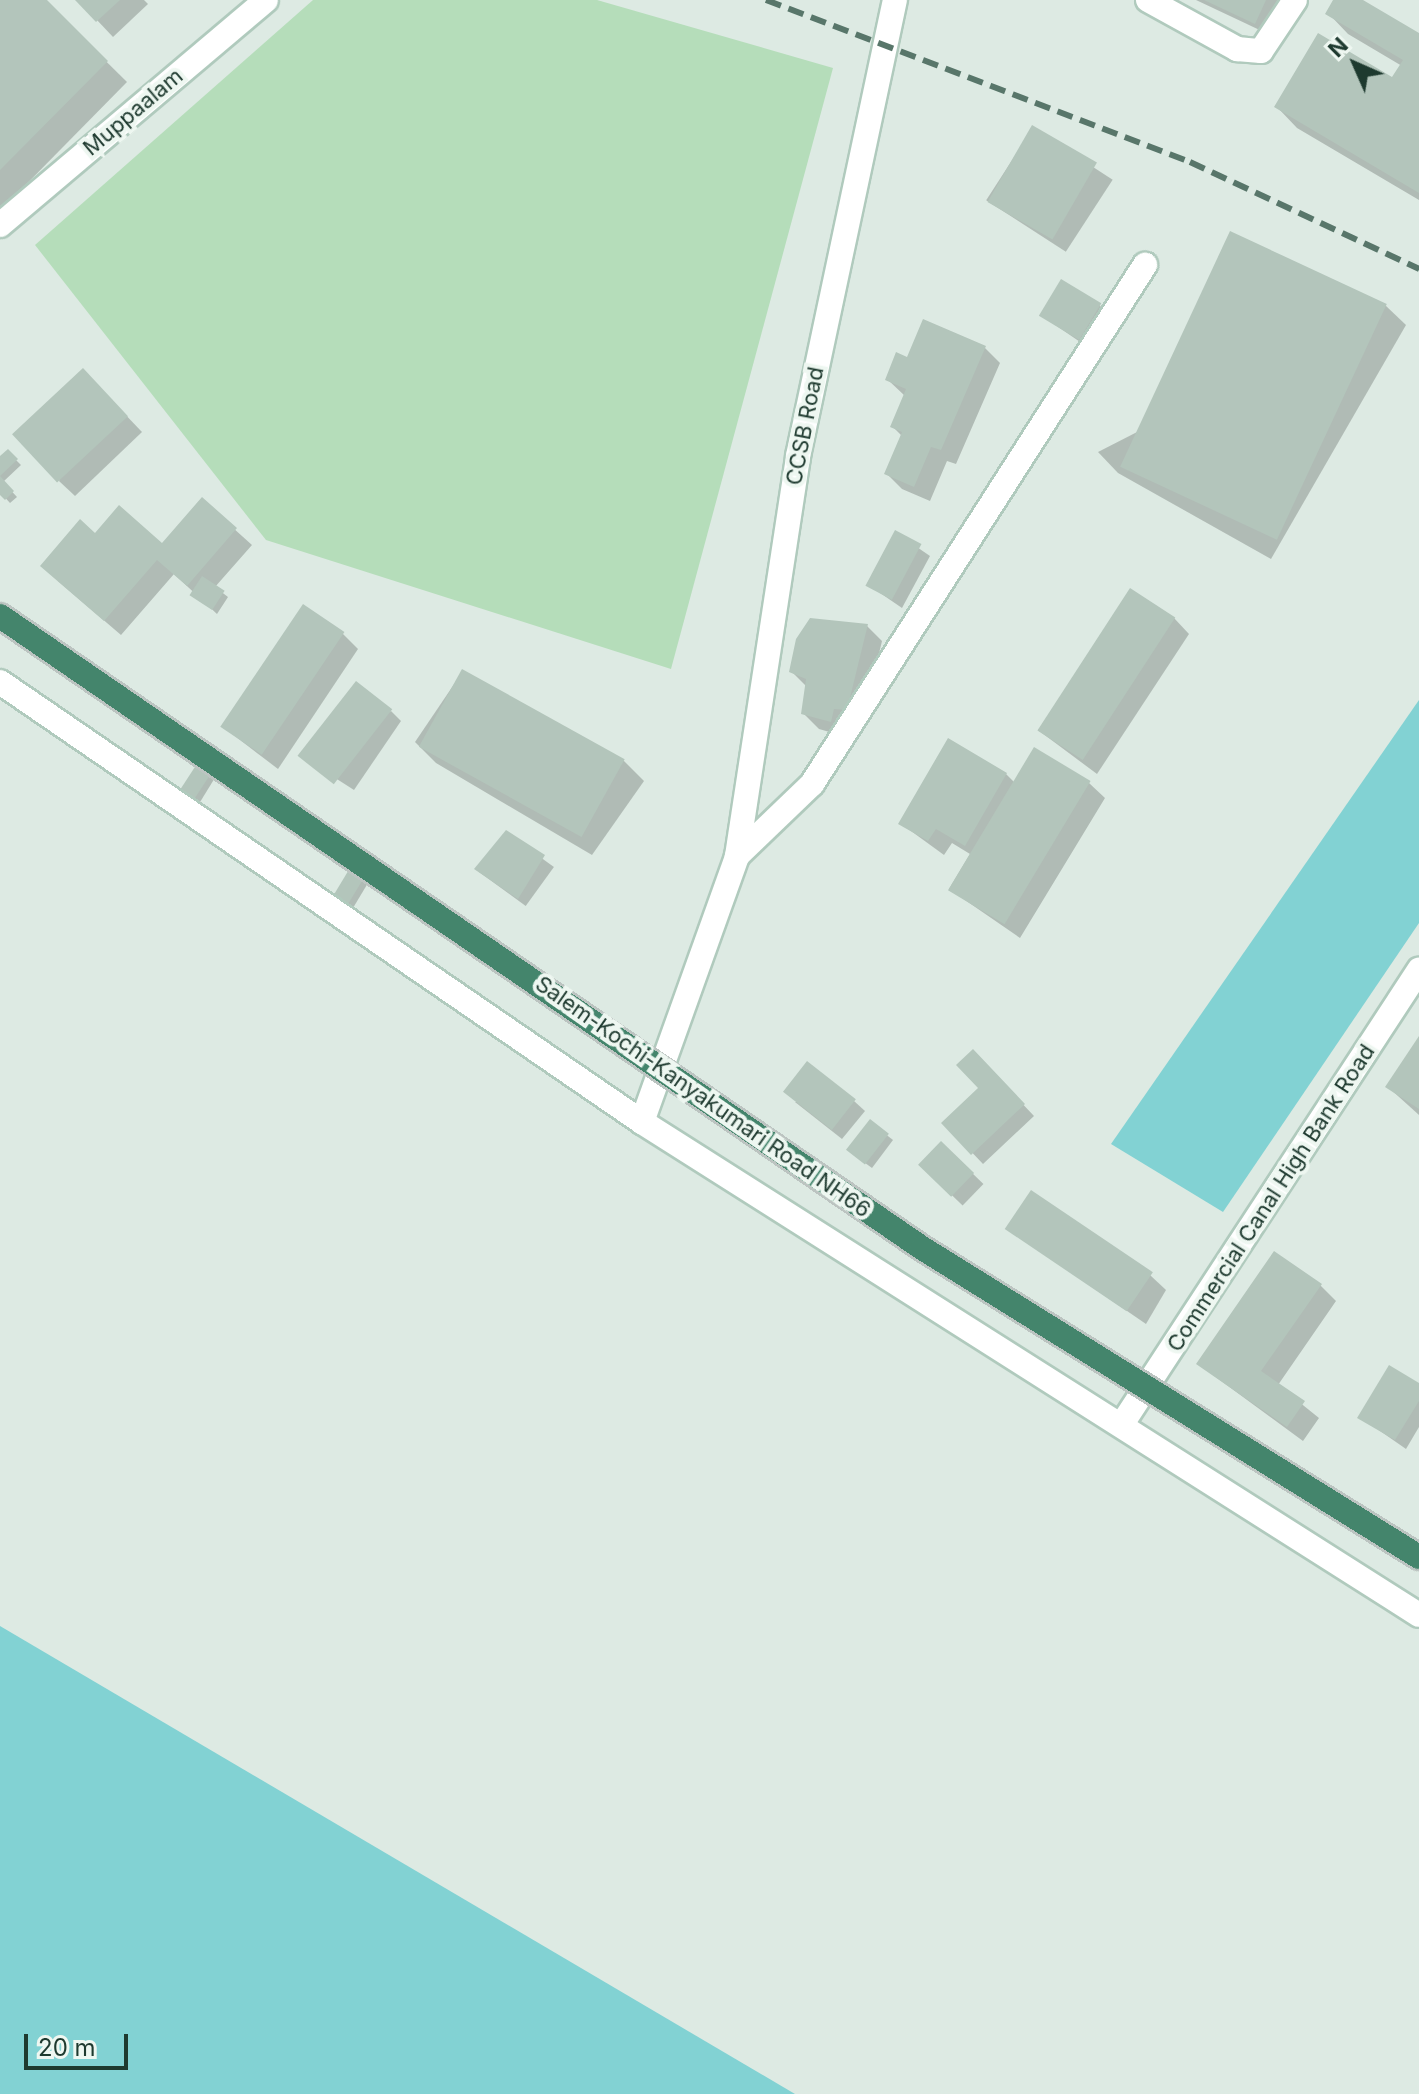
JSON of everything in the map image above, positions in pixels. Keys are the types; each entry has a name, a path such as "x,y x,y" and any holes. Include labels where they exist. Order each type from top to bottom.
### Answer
{"highway":[{"name":"Salem-Kochi-Kanyakumari Road NH66","path":"0,616 922,1248 1419,1557"}],"main road":[{"name":"Muppaalam","path":"0,225 266,0"},
{"name":"CCSB Road","path":"642,1122 737,856 798,456 895,0"},
{"path":"1148,0 1237,49 1261,51 1295,0"},
{"path":"737,856 812,784 1145,265"},
{"path":"0,682 642,1122 1419,1615"},
{"name":"Commercial Canal High Bank Road","path":"1122,1424 1419,970"}],"green space":[{"path":"313,0 597,0 833,68 671,669 266,540 35,245"}],"water":[{"path":"1419,700 1419,923 1223,1212 1111,1144"},
{"path":"0,1626 795,2094 0,2094"}],"building":[{"path":"0,0 47,0 108,61 0,170"},
{"path":"75,0 120,0 96,22"},
{"path":"1204,0 1266,0 1255,24"},
{"path":"1333,0 1363,0 1419,33 1419,193 1274,107 1318,33 1392,77 1403,60 1325,14"},
{"path":"1032,125 1097,162 1052,240 988,202"},
{"path":"1230,231 1387,304 1277,540 1120,467"},
{"path":"1061,279 1101,303 1079,340 1039,316"},
{"path":"923,319 986,346 941,450 931,447 914,487 884,474 902,432 890,427 906,389 885,380 896,352 907,357"},
{"path":"83,368 128,416 57,482 12,434"},
{"path":"8,449 18,459 0,476 0,456"},
{"path":"0,476 14,491 5,500 0,495"},
{"path":"202,497 237,528 187,586 157,560 104,621 40,566 80,519 95,533 119,505 162,543"},
{"path":"895,530 921,544 892,600 865,586"},
{"path":"202,576 225,591 212,610 189,595"},
{"path":"1130,588 1175,617 1083,760 1037,731"},
{"path":"303,604 344,632 262,755 220,727"},
{"path":"810,618 868,624 847,710 834,709 831,722 801,714 806,679 789,672 796,639"},
{"path":"462,669 625,759 582,837 419,747"},
{"path":"356,681 392,709 334,784 298,756"},
{"path":"948,738 1007,773 965,846 936,829 928,841 898,824"},
{"path":"1034,747 1091,781 1005,924 948,890"},
{"path":"204,753 218,762 192,803 177,794"},
{"path":"506,830 545,855 518,899 474,869"},
{"path":"359,853 374,862 348,905 333,896"},
{"path":"1419,1036 1419,1109 1385,1087"},
{"path":"973,1049 1025,1104 971,1155 941,1123 978,1088 956,1065"},
{"path":"807,1061 856,1099 832,1130 783,1092"},
{"path":"870,1119 889,1134 865,1165 846,1150"},
{"path":"941,1141 974,1173 951,1197 918,1165"},
{"path":"1031,1190 1153,1272 1127,1311 1005,1229"},
{"path":"1274,1251 1322,1284 1261,1371 1305,1401 1287,1427 1196,1364"},
{"path":"1389,1365 1419,1383 1419,1401 1395,1440 1357,1418"}],"railway":[{"path":"766,0 1190,162 1419,269"}]}
